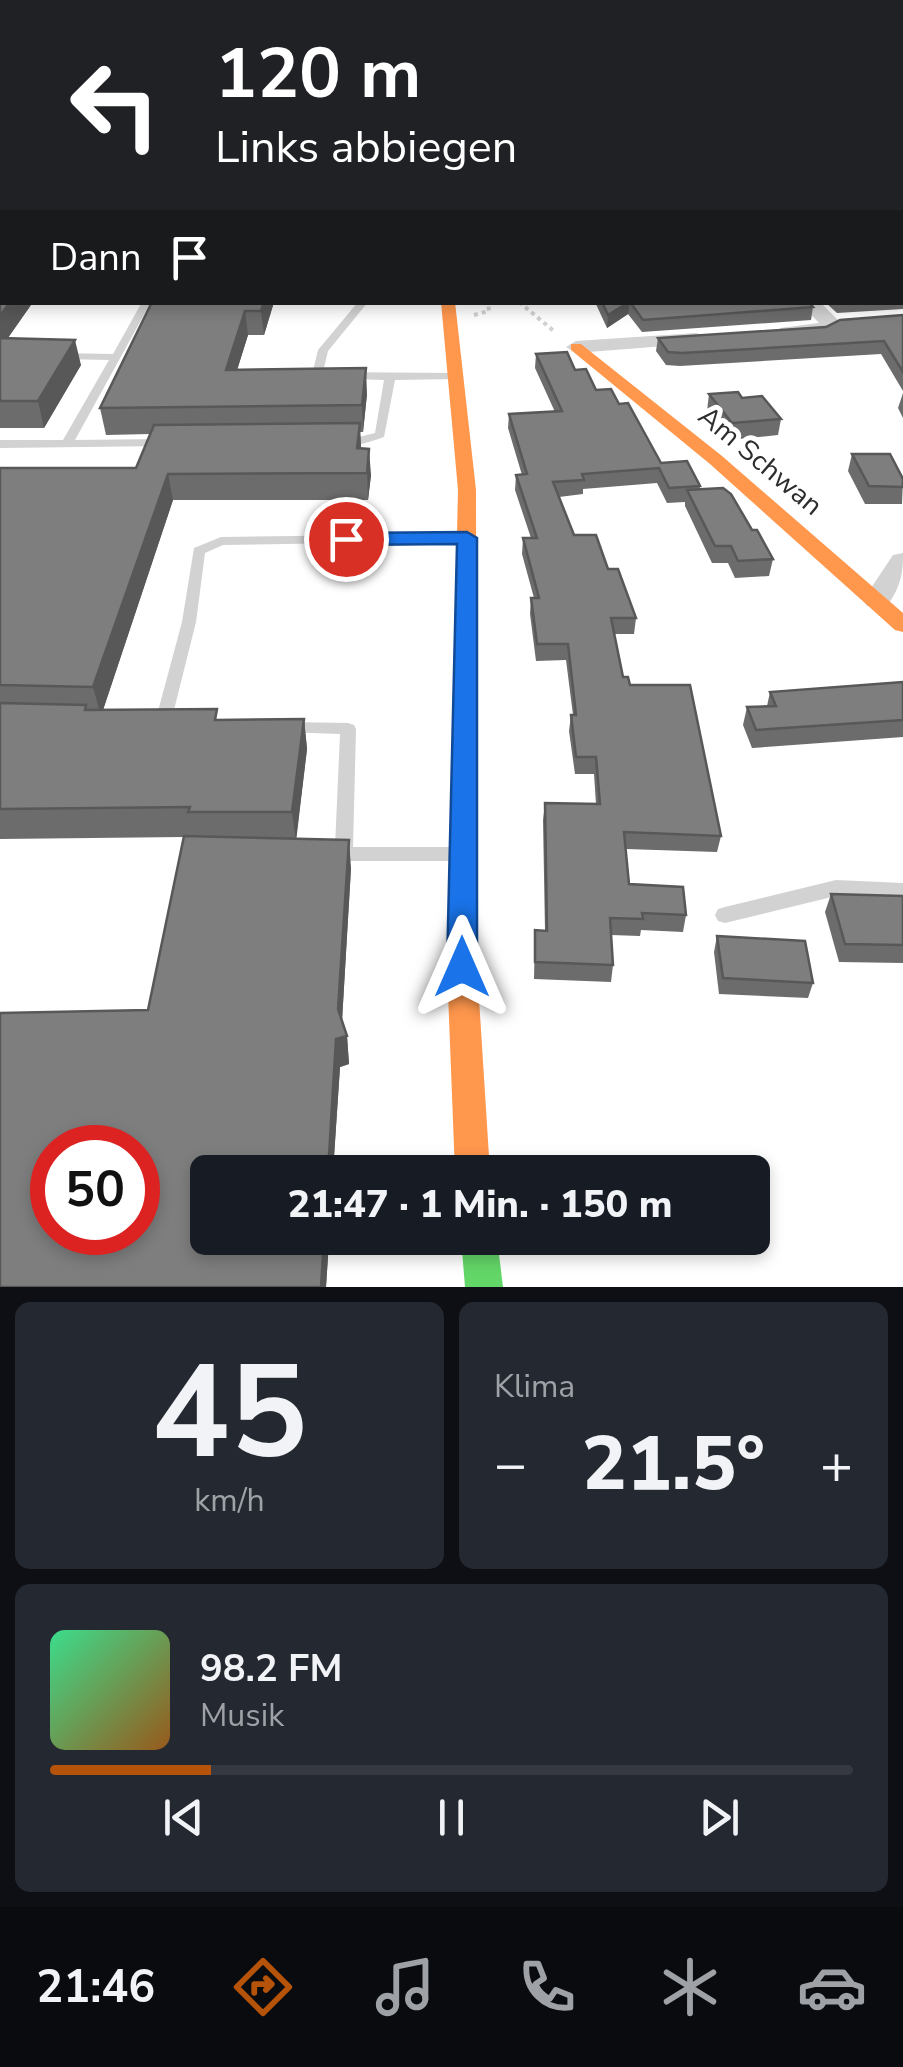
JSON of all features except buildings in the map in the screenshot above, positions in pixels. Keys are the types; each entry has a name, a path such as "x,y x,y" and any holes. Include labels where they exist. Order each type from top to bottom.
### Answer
{"main road":[{"path":"448,305 468,490 462,967 472,1155"},
{"name":"Am Schwan","path":"571,343 716,460 903,625"},
{"path":"481,1255 484,1287"}],"street":[{"path":"766,334 824,330 841,322 813,305"},
{"path":"571,343 709,338"},
{"path":"876,600 903,562"}],"lane":[{"path":"68,444 146,305"},
{"path":"361,305 322,350 317,375 458,376"},
{"path":"38,356 115,356"},
{"path":"321,442 360,441 380,435 390,377"},
{"path":"0,444 184,443"},
{"path":"163,726 189,622 198,551 222,541 467,538"},
{"path":"274,728 348,729 335,854 462,854"},
{"path":"724,914 836,888 903,891"}],"path":[{"path":"523,305 571,343"}],"traffic: fast":[{"path":"481,1255 484,1287"}],"traffic: slow":[{"path":"448,305 467,490 462,967 472,1155"},
{"path":"576,347 716,460 903,625"}],"route":[{"path":"346,539 467,538 462,967"}]}
